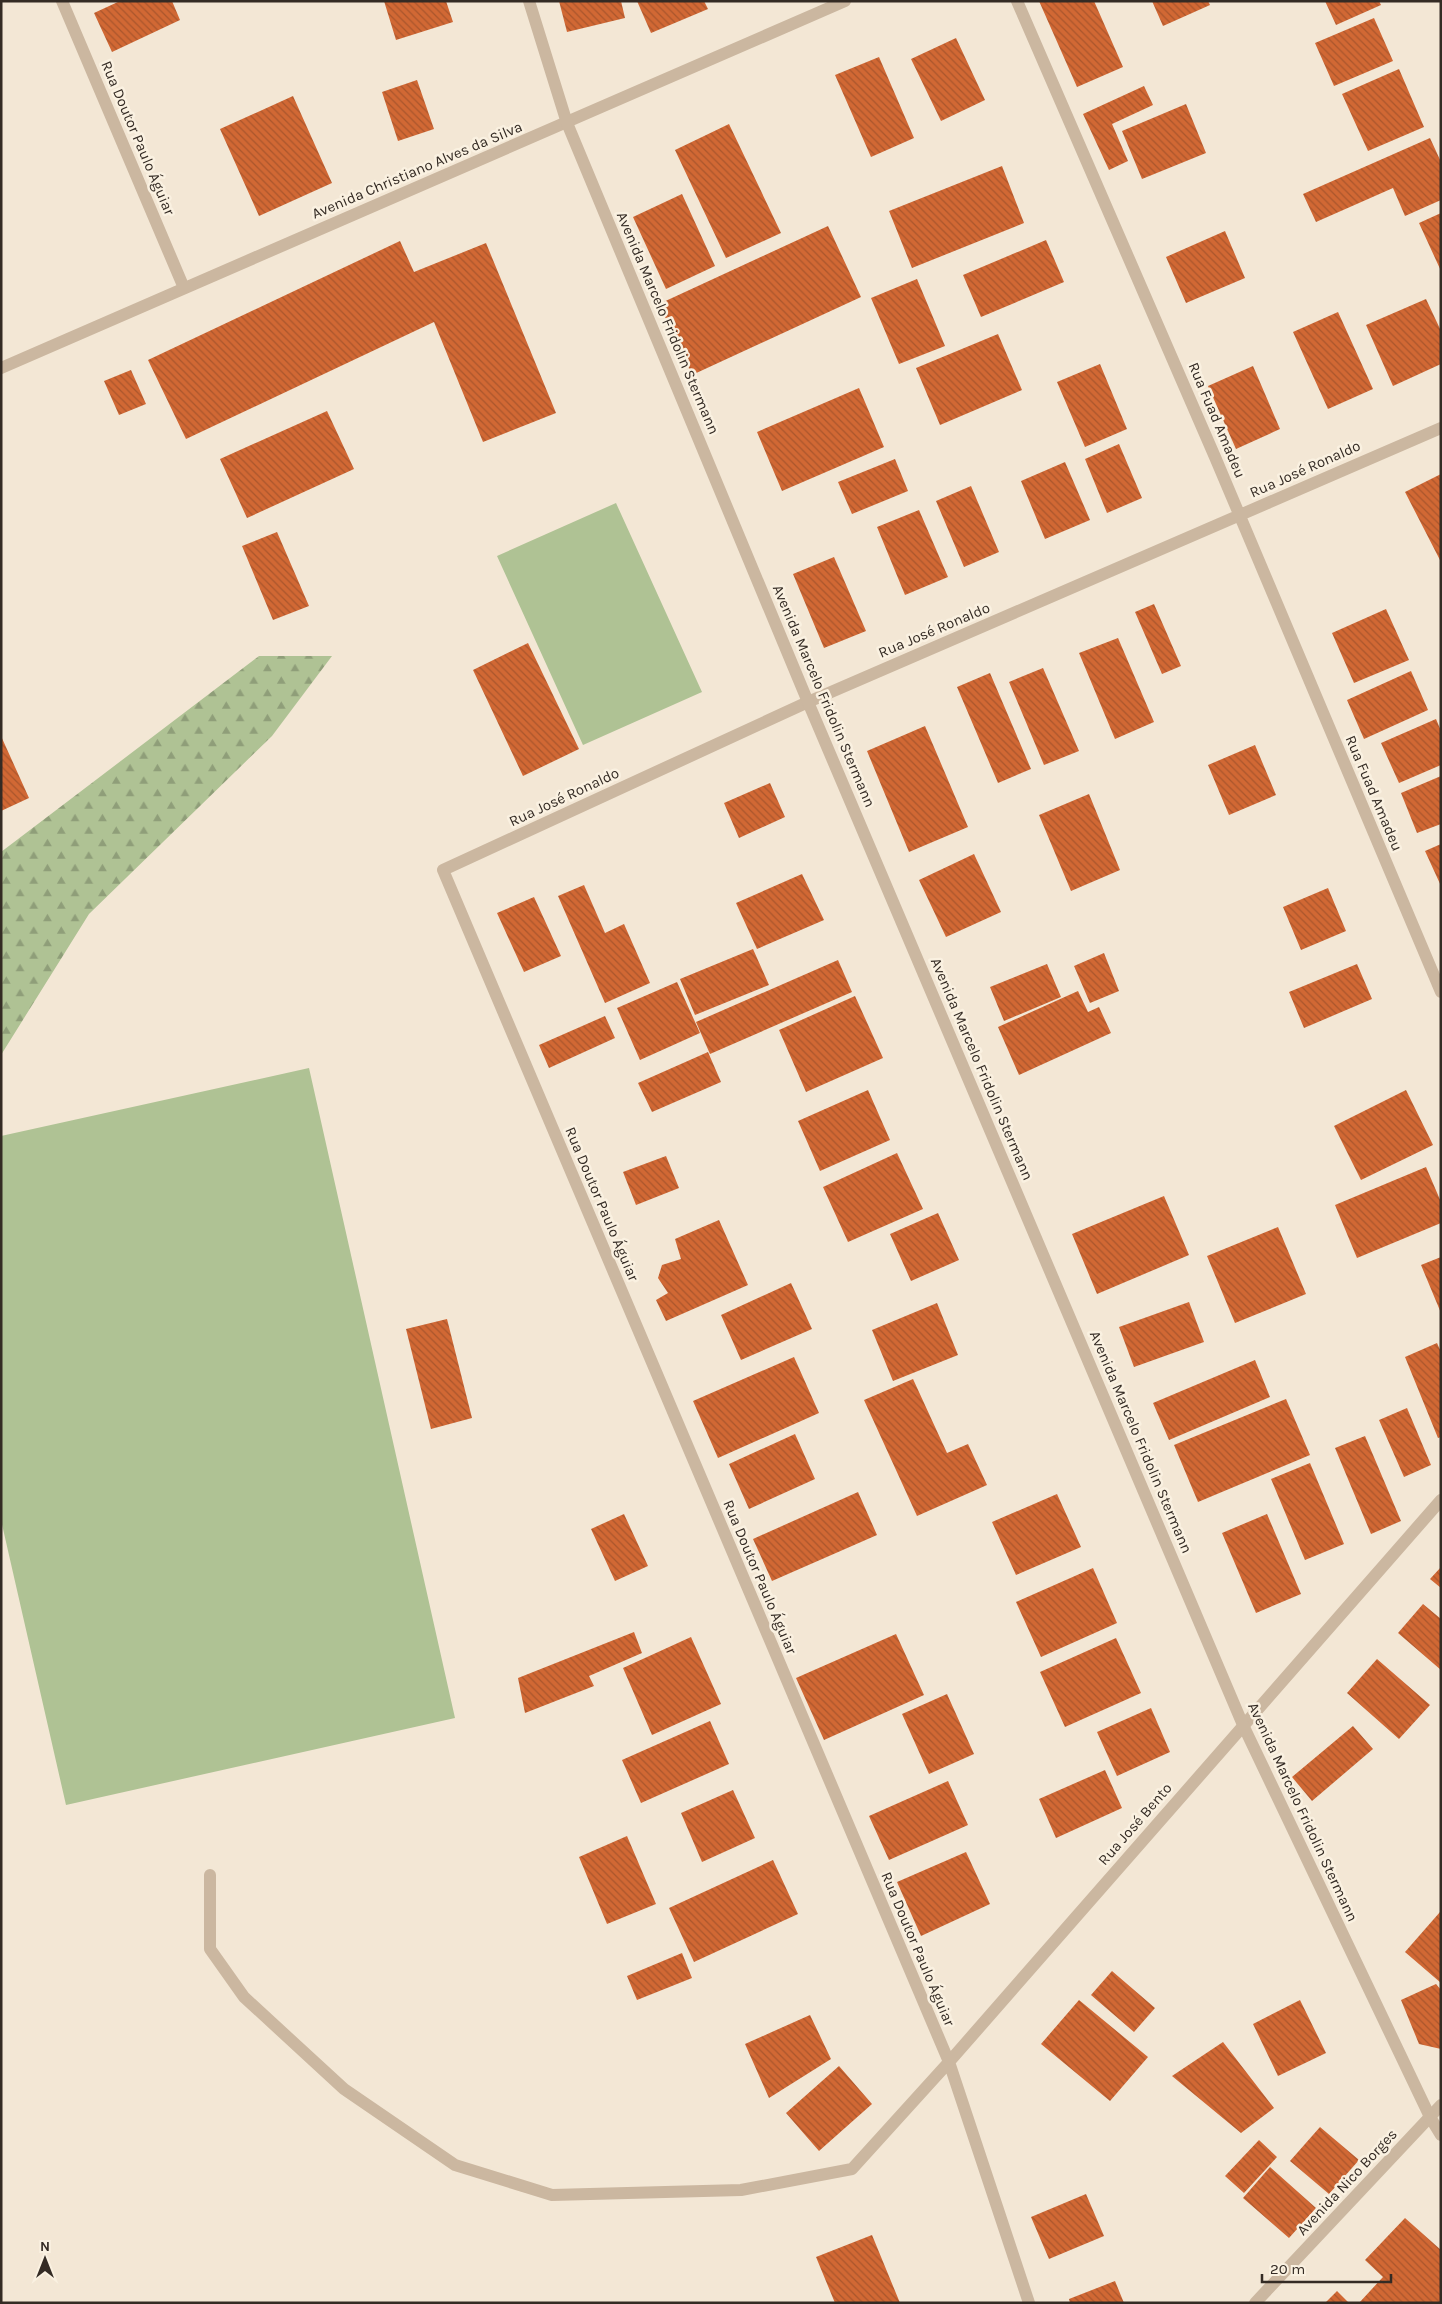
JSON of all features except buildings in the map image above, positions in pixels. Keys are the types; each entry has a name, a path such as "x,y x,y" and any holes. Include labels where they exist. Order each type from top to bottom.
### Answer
{"street":[{"name":"Rua Doutor Paulo Águiar","path":"62,1 184,288"},
{"name":"Avenida Marcelo Fridolin Stermann","path":"529,1 568,123 808,702 1243,1725 1430,2117 1441,2135"},
{"name":"Avenida Christiano Alves da Silva","path":"1,368 568,123 844,1"},
{"name":"Rua Fuad Amadeu","path":"1018,1 1441,992"},
{"name":"Rua José Ronaldo","path":"443,870 808,702 1441,428"},
{"name":"Rua Doutor Paulo Águiar","path":"443,870 948,2062 1029,2303"},
{"name":"Rua José Bento","path":"210,1874 210,1949 244,1997 344,2089 455,2165 552,2195 741,2190 852,2169 1441,1500"},
{"name":"Avenida Nico Borges","path":"1255,2303 1441,2105"}],"green space":[{"path":"616,503 702,692 583,745 497,556"},
{"path":"259,656 332,656 272,736 89,914 1,1055 1,852"},
{"path":"309,1068 455,1718 66,1805 1,1520 1,1136"}]}
